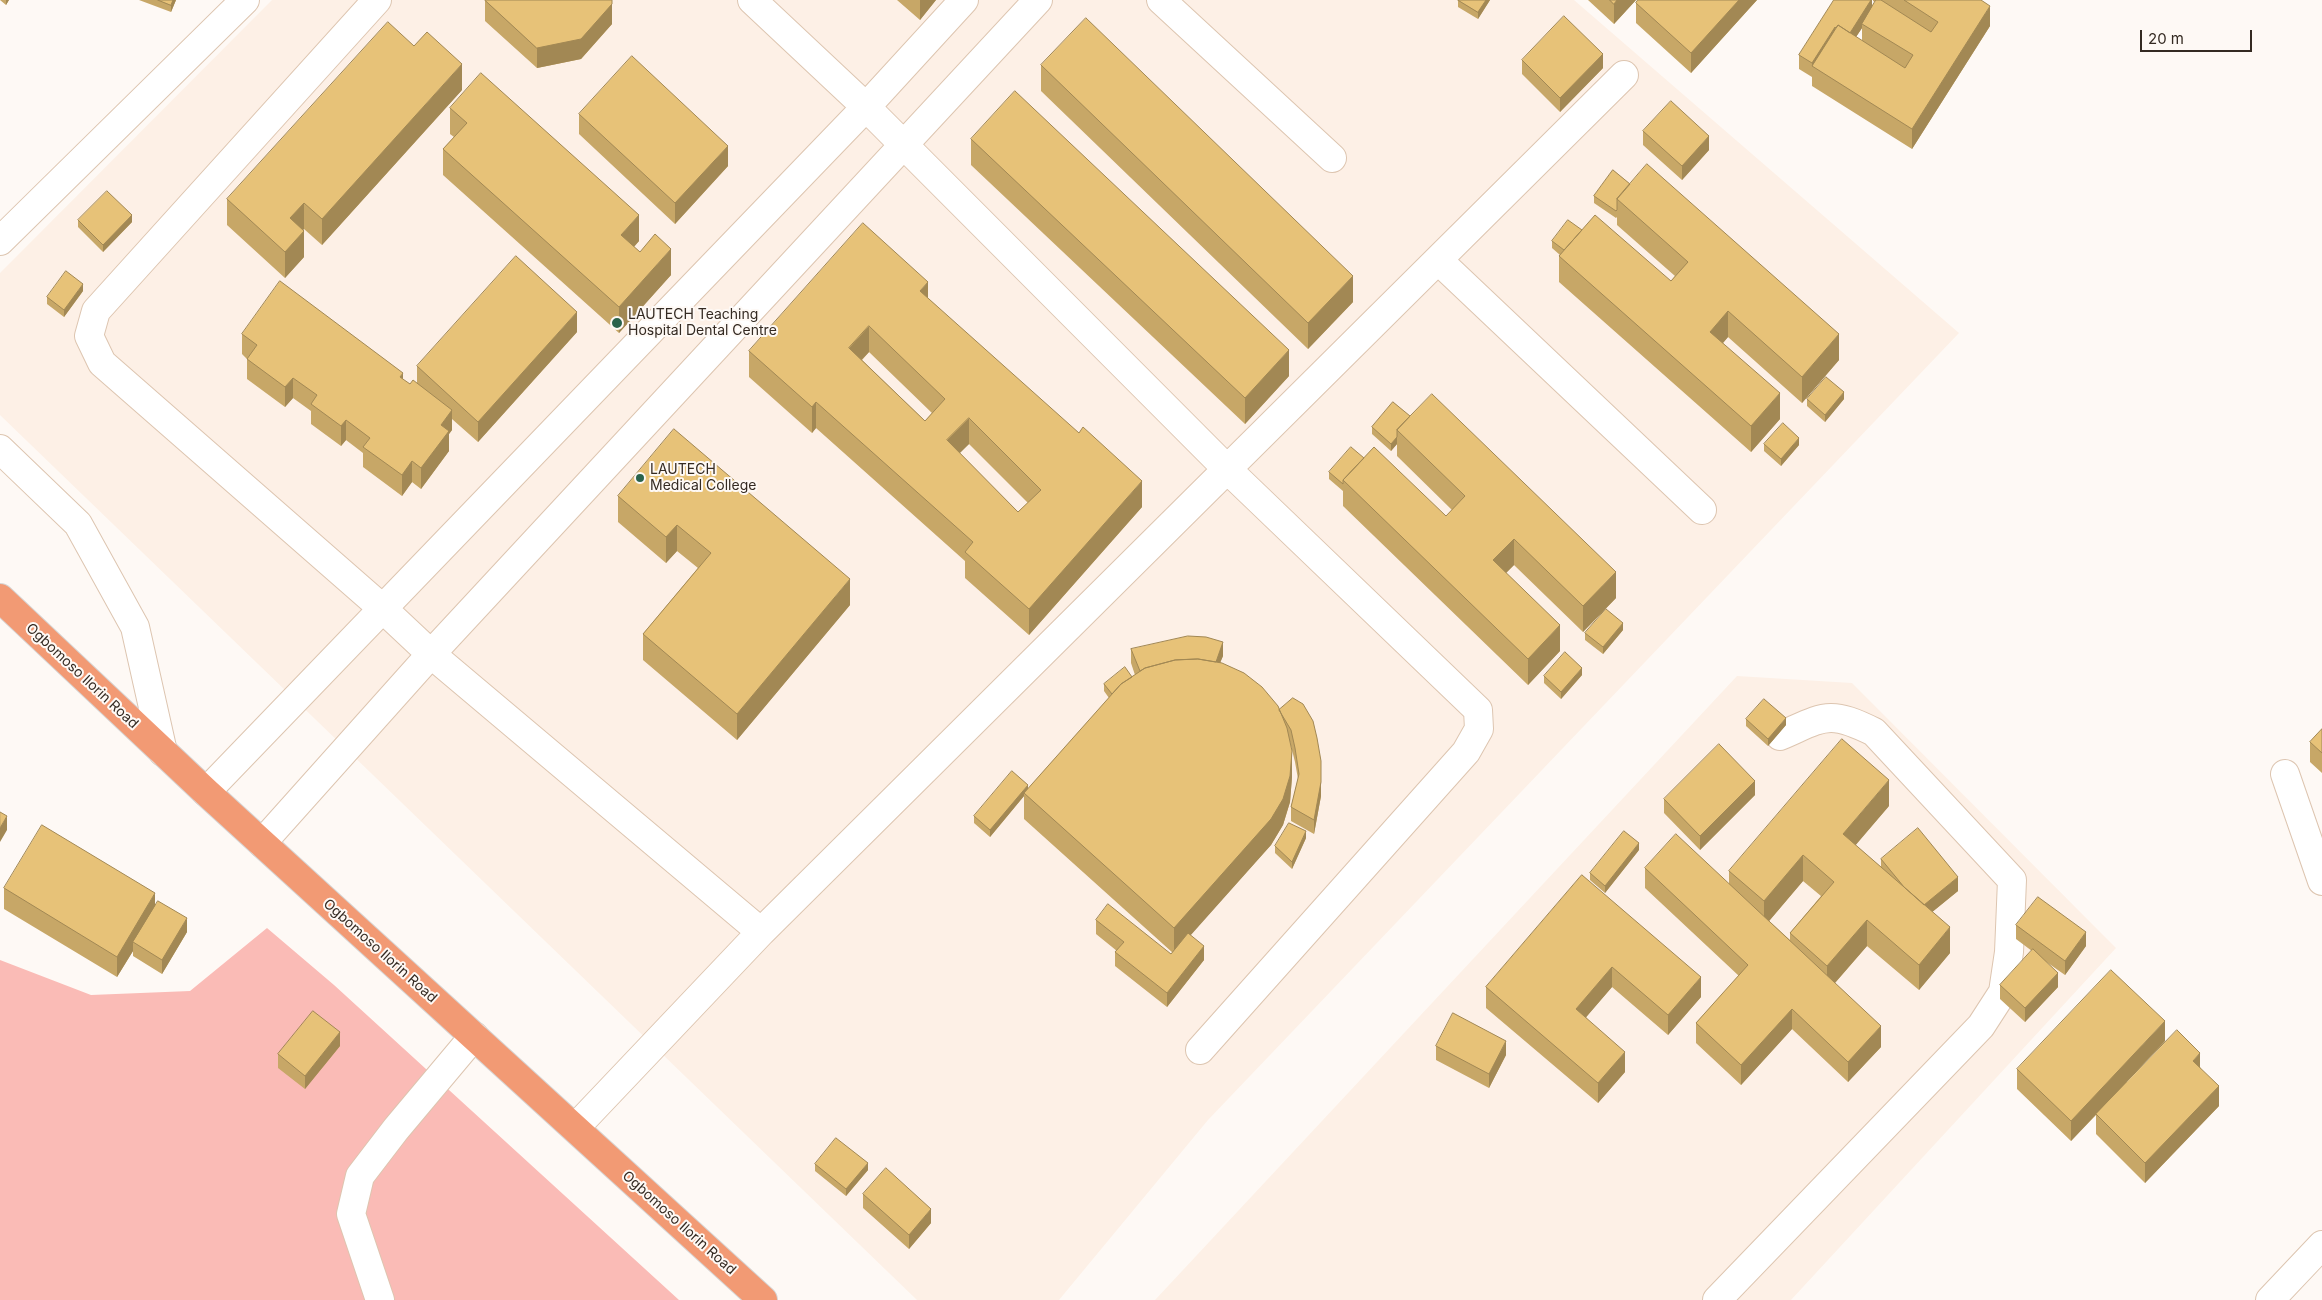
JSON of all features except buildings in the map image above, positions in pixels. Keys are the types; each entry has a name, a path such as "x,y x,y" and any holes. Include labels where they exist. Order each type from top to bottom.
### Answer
{"highway":[{"name":"Ogbomoso Ilorin Road","path":"0,598 206,792 763,1300"}],"street":[{"path":"0,241 245,0"},
{"path":"377,0 96,311 89,336 102,364 382,608 431,654 761,932"},
{"path":"752,0 866,107 1228,470 1478,710 1479,729 1460,759 1200,1050"},
{"path":"206,792 866,107 964,0"},
{"path":"262,843 431,654 1038,0"},
{"path":"1161,0 1332,158"},
{"path":"575,1128 761,932 1624,76"},
{"path":"1438,260 1702,510"},
{"path":"0,449 78,524 135,627 163,752"},
{"path":"1717,1300 1981,1026 2003,992 2009,952 2012,880 1874,732 1849,719 1823,717 1780,736"},
{"path":"2285,774 2322,881"},
{"path":"380,1300 351,1214 360,1176 396,1129 474,1036"},
{"path":"2270,1300 2322,1245"}],"shaded area":[{"name":"LAUTECH Medical College","path":"272,0 1574,0 1959,333 1208,1120 1059,1300 917,1300 0,415 0,273"},
{"path":"1737,676 1852,683 2116,948 1791,1300 1155,1300"},
{"path":"267,928 334,985 679,1300 0,1300 0,960 91,995 190,991"}],"place":[{"name":"LAUTECH Teaching Hospital Dental Centre","path":"617,323"},
{"name":"LAUTECH Medical College","path":"640,478"}]}
